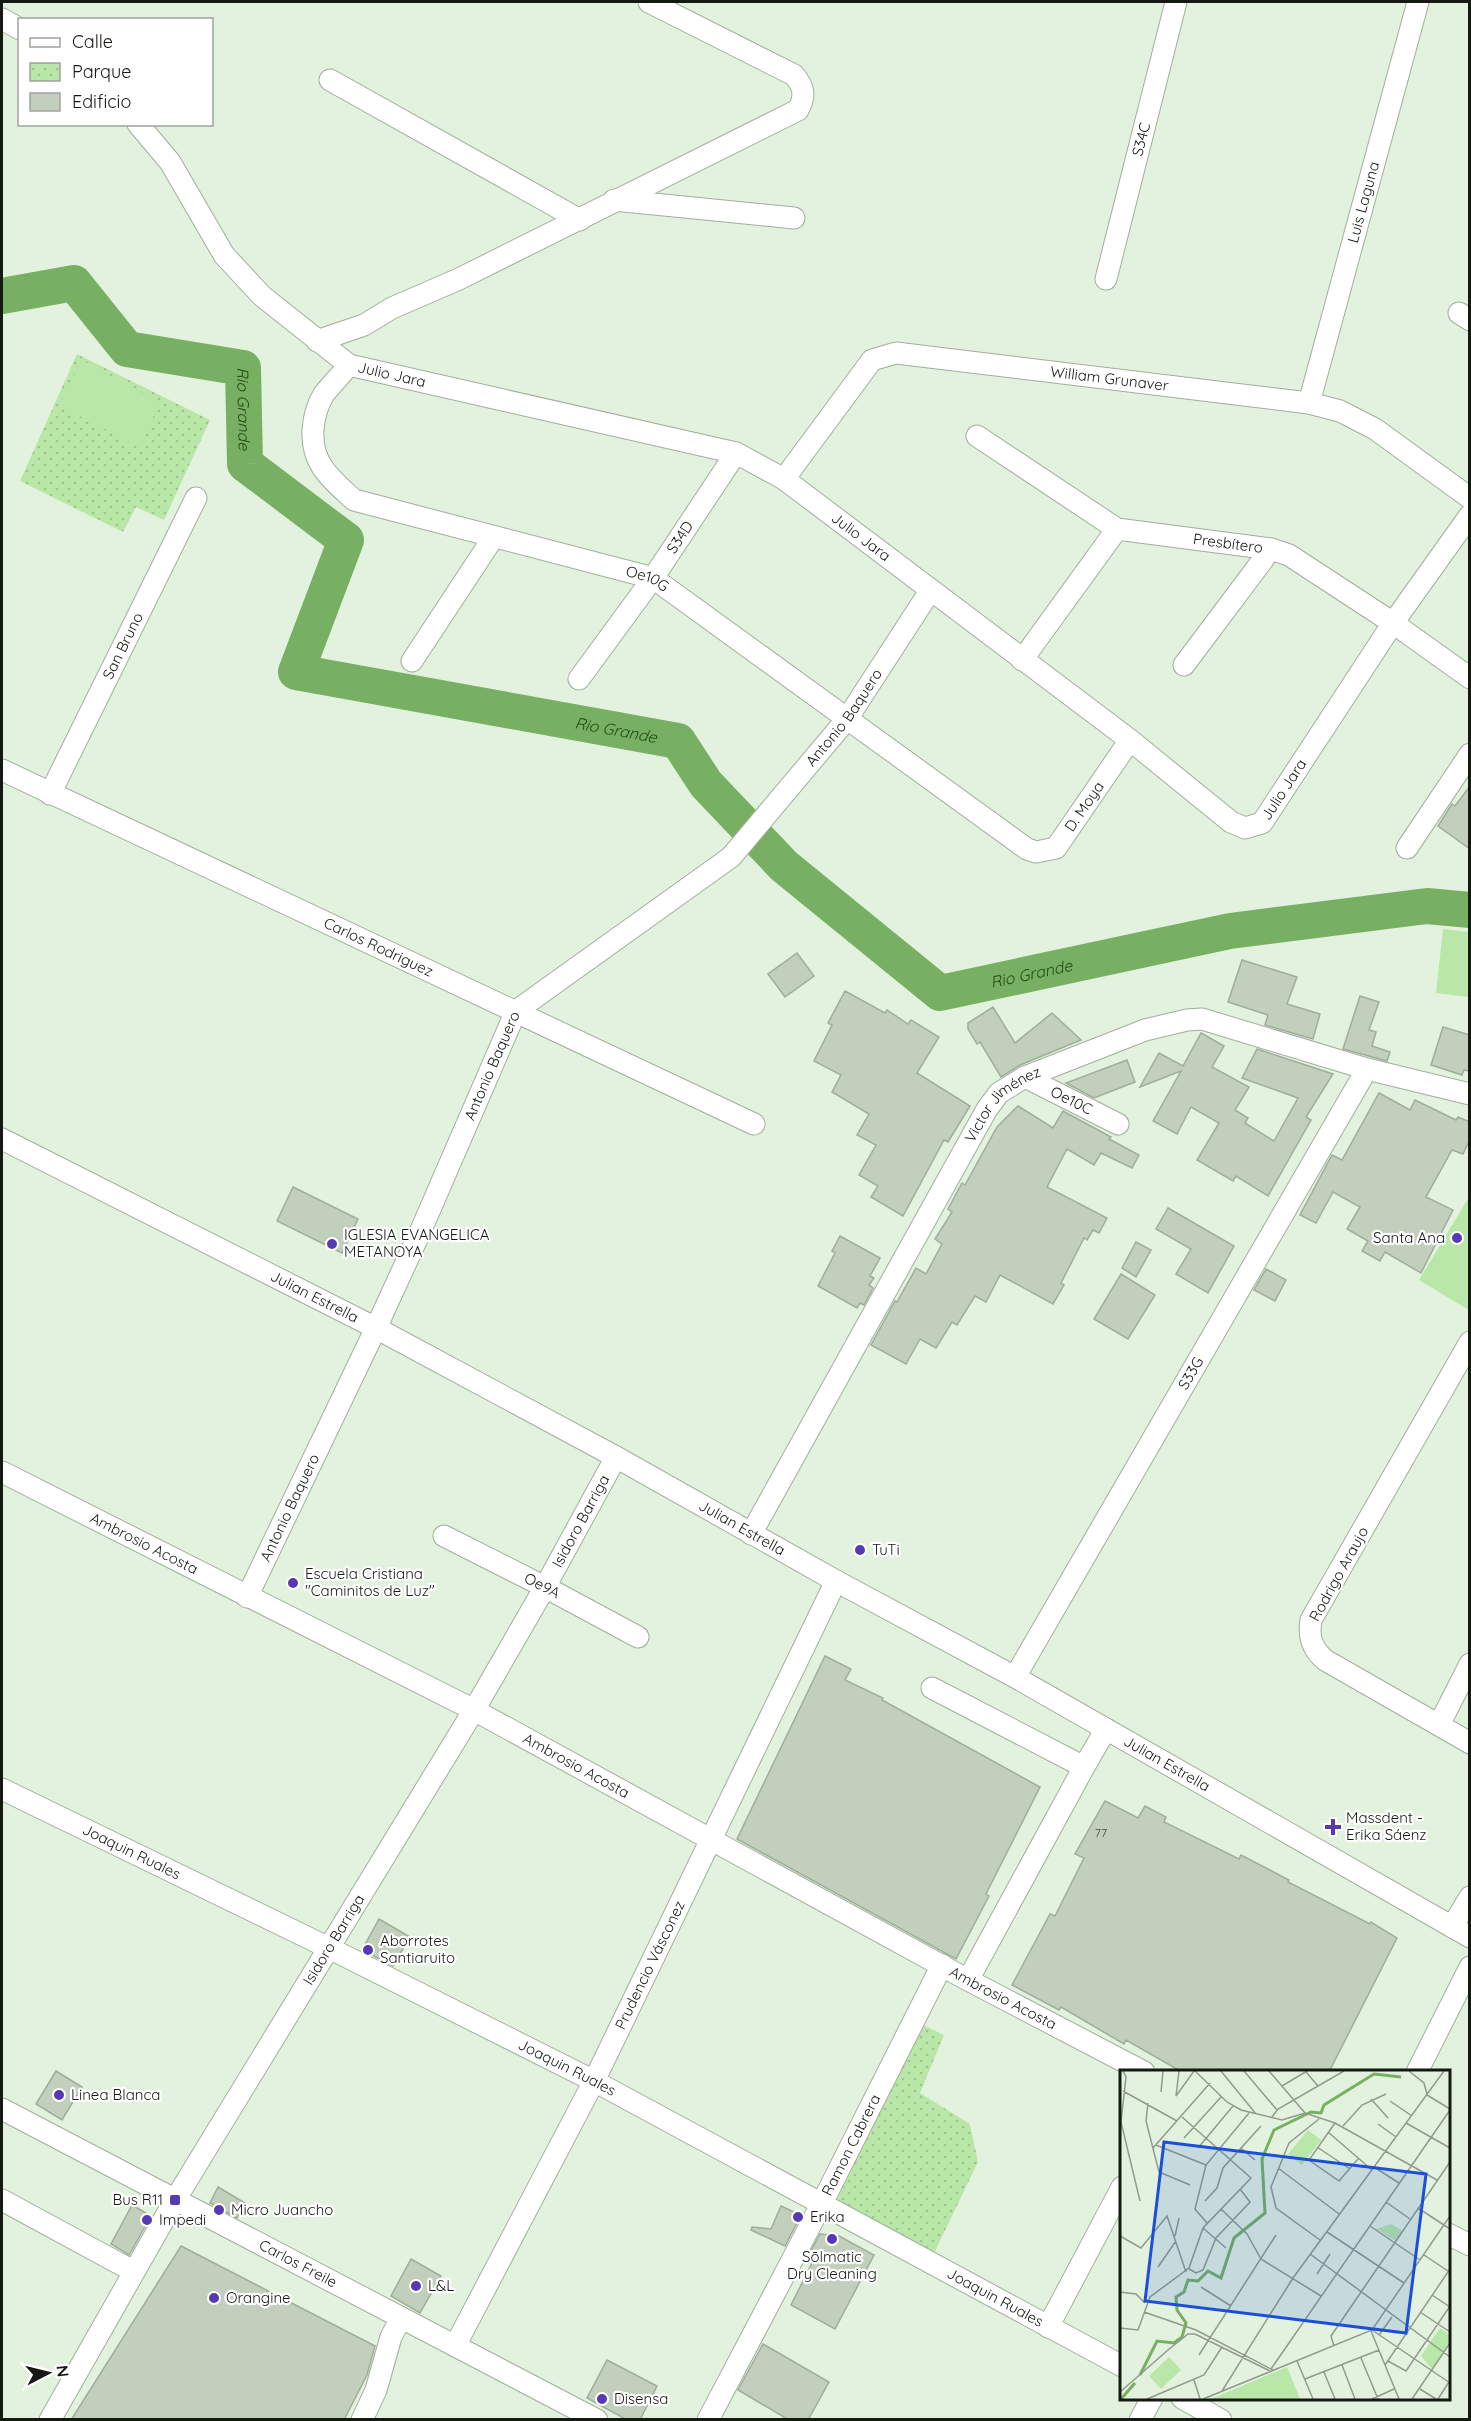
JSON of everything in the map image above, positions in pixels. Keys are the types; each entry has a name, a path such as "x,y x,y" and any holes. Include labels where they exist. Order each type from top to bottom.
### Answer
{"street":[{"path":"317,341 364,325 392,308 459,279 580,220 613,200 798,110 804,95 794,75 649,2"},
{"name":"S34C","path":"1106,279 1176,2"},
{"name":"Luis Laguna","path":"1309,403 1418,2"},
{"path":"2,19 18,27"},
{"path":"330,80 580,220"},
{"name":"Julio Jara","path":"140,126 170,162 224,255 261,296 349,365 736,453 784,479 1130,740 1231,822 1245,828 1262,823 1393,623 1470,514"},
{"path":"613,200 794,218"},
{"name":"William Grunaver","path":"784,479 872,360 896,354 1309,403 1340,411 1376,429 1470,498"},
{"name":"Oe10G","path":"349,365 323,396 314,415 313,439 316,460 334,482 354,500 653,578 1027,849"},
{"name":"Presbítero","path":"977,436 1117,529 1271,549 1303,562 1470,678"},
{"name":"S34D","path":"579,679 653,578 736,453"},
{"name":"San Bruno","path":"50,794 196,498"},
{"path":"1022,660 1117,529"},
{"path":"412,661 493,538"},
{"path":"1184,665 1271,549"},
{"name":"Antonio Baquero","path":"247,1597 422,1230 516,1011 731,857 847,719 930,591"},
{"name":"D. Moya","path":"1027,849 1036,852 1056,848 1130,740"},
{"path":"1407,848 1470,754"},
{"name":"Carlos Rodriguez","path":"2,770 754,1125"},
{"name":"Victor Jiménez","path":"751,1534 987,1109 999,1093 1025,1077 1145,1030 1187,1020 1202,1019 1366,1069 1470,1094"},
{"name":"S33G","path":"1015,1677 1366,1069"},
{"name":"Oe10C","path":"1025,1077 1118,1124"},
{"name":"Julian Estrella","path":"2,1139 376,1329 616,1458 836,1581 1015,1677 1461,1932"},
{"name":"Rodrigo Araujo","path":"1470,1342 1311,1620 1310,1629 1313,1647 1325,1660 1470,1743"},
{"name":"Isidoro Barriga","path":"50,2420 175,2200 474,1710 616,1458"},
{"name":"Ambrosio Acosta","path":"2,1472 474,1710 968,1980 1140,2070"},
{"name":"Oe9A","path":"444,1536 638,1637"},
{"name":"Prudencio Vásconez","path":"455,2346 594,2081 836,1581"},
{"path":"1439,1725 1470,1664"},
{"path":"932,1688 1084,1767"},
{"path":"968,1980 1106,1729"},
{"name":"Joaquin Ruales","path":"2,1789 329,1948 594,2081 1120,2365"},
{"path":"1461,1932 1470,1897"},
{"name":"Ramon Cabrera","path":"708,2420 821,2205 942,1965"},
{"path":"1418,2070 1470,1967"},
{"name":"Carlos Freile","path":"2,2109 597,2420"},
{"path":"1048,2326 1120,2191"},
{"path":"2,2200 133,2271"},
{"path":"1450,2235 1470,2245"},
{"path":"362,2420 376,2390 391,2337 401,2318"},
{"path":"1140,2420 1151,2400"},
{"path":"1186,2400 1221,2420"}],"green space":[{"path":"77,354 210,420 164,520 136,507 123,532 20,481"},
{"path":"82,360 159,402 141,448 59,405"},
{"path":"1443,929 1469,932 1469,997 1436,993"},
{"name":"Santa Ana","path":"1469,1197 1469,1310 1419,1280"},
{"path":"921,2024 944,2035 920,2093 970,2124 978,2162 925,2272 827,2220"}],"building":[{"path":"1470,786 1470,849 1438,826 1452,804 1455,806"},
{"path":"797,953 814,976 785,997 768,974"},
{"path":"1242,960 1297,977 1287,1004 1320,1014 1313,1039 1265,1025 1268,1015 1228,1002"},
{"path":"845,991 885,1013 887,1010 908,1024 911,1020 939,1037 917,1073 970,1106 948,1142 944,1140 903,1216 871,1197 878,1186 859,1175 876,1145 857,1135 869,1114 832,1092 841,1075 814,1061 832,1025 828,1023"},
{"path":"1360,996 1379,1002 1369,1030 1376,1032 1372,1046 1390,1052 1387,1061 1343,1049"},
{"path":"993,1007 1015,1043 1052,1013 1081,1040 1020,1065 1001,1077 980,1042 977,1044 968,1029 968,1023"},
{"path":"1443,1027 1470,1035 1470,1071 1464,1070 1462,1075 1431,1065"},
{"path":"1201,1033 1224,1046 1212,1067 1249,1087 1235,1110 1248,1118 1245,1123 1274,1141 1298,1098 1242,1078 1257,1049 1333,1074 1306,1117 1311,1120 1268,1196 1236,1176 1233,1181 1197,1160 1219,1123 1191,1107 1177,1134 1153,1121 1181,1071 1140,1087 1159,1053 1183,1066"},
{"path":"1127,1060 1135,1082 1094,1098 1066,1083"},
{"path":"1379,1093 1410,1110 1415,1100 1456,1120 1458,1117 1470,1122 1470,1139 1463,1154 1452,1150 1426,1197 1453,1210 1421,1273 1385,1252 1380,1261 1362,1251 1368,1241 1347,1229 1360,1207 1333,1192 1316,1223 1300,1215 1332,1155 1342,1160"},
{"path":"1018,1106 1053,1128 1063,1111 1139,1155 1132,1168 1101,1153 1094,1165 1067,1149 1047,1187 1107,1218 1099,1233 1093,1230 1087,1240 1084,1238 1061,1283 1064,1285 1053,1304 1000,1275 986,1302 975,1296 957,1325 952,1322 936,1348 920,1339 906,1364 871,1345 916,1268 926,1274 942,1244 935,1239 952,1212 948,1209 962,1183 965,1185 997,1127"},
{"path":"293,1187 358,1219 342,1253 277,1221"},
{"path":"1168,1208 1234,1246 1208,1293 1176,1274 1191,1249 1156,1229"},
{"path":"840,1236 880,1258 870,1276 874,1278 869,1285 873,1288 864,1305 860,1303 857,1308 818,1286 835,1253 832,1251"},
{"path":"1136,1242 1151,1250 1136,1277 1122,1268"},
{"path":"1266,1269 1286,1280 1275,1301 1254,1290"},
{"path":"1121,1274 1155,1295 1128,1339 1094,1319"},
{"path":"825,1656 851,1669 845,1680 883,1698 882,1700 1040,1787 986,1894 989,1896 956,1959 737,1839"},
{"path":"1105,1801 1138,1818 1145,1806 1166,1817 1164,1822 1239,1859 1241,1855 1289,1880 1288,1882 1370,1924 1371,1922 1397,1938 1330,2070 1178,2070 1126,2040 1124,2044 1061,2007 1059,2010 1012,1985 1050,1914 1055,1916 1084,1858 1075,1854"},
{"path":"379,1919 410,1937 393,1966 362,1950"},
{"name":"Linea Blanca","path":"56,2071 82,2087 62,2120 36,2104"},
{"path":"218,2187 245,2203 237,2218 210,2203"},
{"path":"132,2205 151,2216 129,2255 111,2244"},
{"path":"781,2206 801,2215 785,2246 751,2230 752,2227 771,2229"},
{"path":"820,2234 839,2236 874,2255 835,2329 791,2305 814,2259 808,2256"},
{"name":"Orangine","path":"181,2246 375,2346 367,2375 344,2420 71,2420"},
{"name":"L&L","path":"411,2259 441,2276 420,2313 391,2296"},
{"path":"763,2344 829,2382 808,2420 789,2420 738,2390"},
{"path":"607,2360 657,2386 640,2420 627,2420 587,2398"}],"waterway":[{"name":"Rio Grande","path":"2,296 74,283 127,349 243,368 245,464 346,540 296,672 678,741 706,784 784,866 940,993 1230,931 1427,906 1470,910"}],"place":[{"name":"Santa Ana","path":"1457,1238"},
{"name":"IGLESIA EVANGELICA METANOYA","path":"332,1244"},
{"name":"TuTi","path":"860,1550"},
{"name":"Escuela Cristiana \"Caminitos de Luz\"","path":"293,1583"},
{"name":"Massdent - Erika Sáenz","path":"1333,1827"},
{"name":"Aborrotes Santiaruito","path":"368,1950"},
{"name":"Linea Blanca","path":"59,2095"},
{"name":"Bus R11","path":"175,2200"},
{"name":"Micro Juancho","path":"219,2210"},
{"name":"Erika","path":"798,2217"},
{"name":"Impedi","path":"147,2220"},
{"name":"Sōlmatic Dry Cleaning","path":"832,2239"},
{"name":"L&L","path":"416,2286"},
{"name":"Orangine","path":"214,2298"},
{"name":"Disensa","path":"602,2399"}]}
